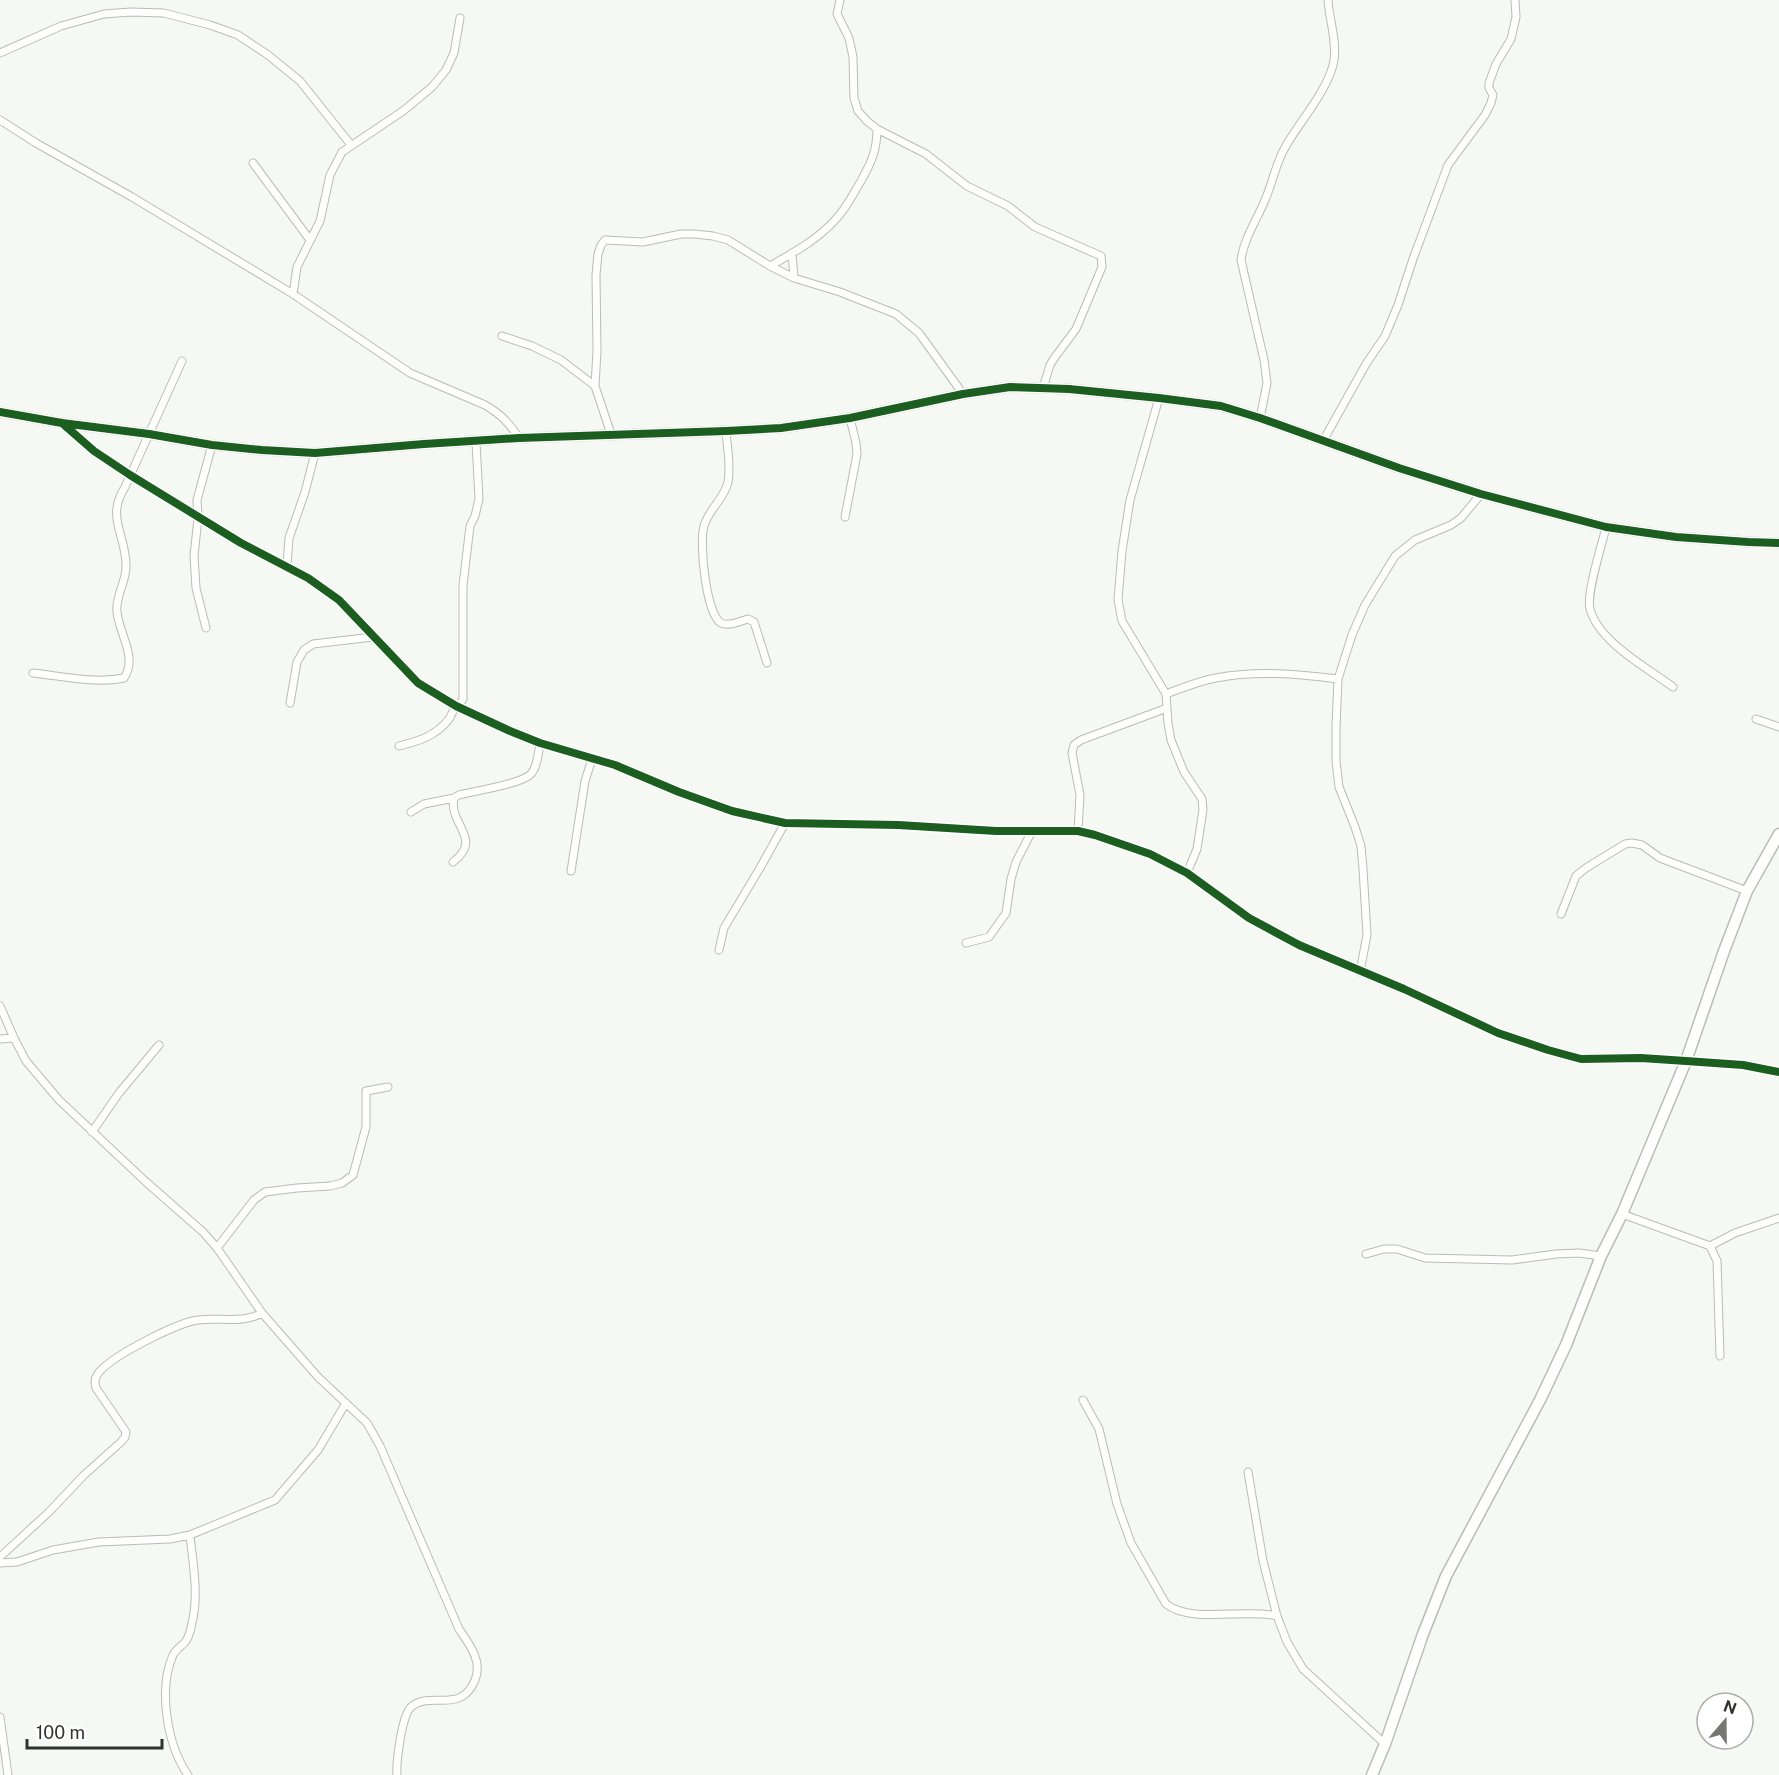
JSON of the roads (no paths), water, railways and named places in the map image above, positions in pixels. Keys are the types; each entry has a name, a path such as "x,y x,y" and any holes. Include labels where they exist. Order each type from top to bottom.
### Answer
{"main road":[{"path":"1372,1775 1446,1576 1540,1400 1566,1345 1601,1256 1622,1214 1686,1061 1747,891 1779,834"}],"street":[{"path":"840,0 837,14 849,38 854,57 854,98 858,111 867,122 926,154 967,186 1008,206 1035,227 1101,256 1102,267 1076,329 1050,365 1043,388"},
{"path":"1260,418 1267,383 1264,360 1241,260 1243,249 1267,197 1285,147 1331,72 1335,48 1328,0"},
{"path":"1323,441 1366,364 1385,336 1448,165 1485,115 1491,103 1493,95 1489,83 1496,64 1511,39 1516,16 1515,0"},
{"path":"0,53 61,26 104,14 131,12 164,14 210,25 238,35 268,55 300,81 351,145"},
{"path":"293,294 297,267 320,220 334,166 342,152 403,111 432,87 446,70 454,53 460,18"},
{"path":"0,120 293,294 411,374 497,412 507,420 519,438"},
{"path":"770,266 803,247 835,220 871,163 878,144 877,129"},
{"path":"878,144 893,136"},
{"path":"253,164 310,240"},
{"path":"611,434 595,386 596,275 598,254 605,240 643,242 681,234 712,236 728,240 794,278 840,292 896,314 919,333 963,394"},
{"path":"792,254 794,278"},
{"path":"502,336 532,346 561,360 595,386"},
{"path":"33,673 117,680 124,678 128,672 129,653 117,612 126,568 125,554 115,512 118,497 182,361"},
{"path":"0,412 212,445 315,453 519,438 781,428 850,418 963,394 1010,387 1106,392 1221,406 1481,494 1606,527 1676,537 1779,543"},
{"path":"1159,398 1130,500 1122,551 1118,600 1122,621 1166,694 1171,740 1184,772 1202,799 1203,810 1197,849 1187,873"},
{"path":"845,518 857,454 850,418"},
{"path":"62,423 94,451 198,518 309,578 339,600 418,683 456,706 540,743 615,765 732,811 785,823 898,825 996,831 1078,831 1095,835 1150,854 1187,873 1249,918 1271,931 1498,1033 1581,1059 1641,1058 1743,1065 1779,1072"},
{"path":"726,431 728,483 707,518 702,534 708,595 720,623 727,625 748,619 754,622 767,663"},
{"path":"399,747 436,733 463,699 463,585 470,526 479,499 476,442"},
{"path":"206,628 196,588 194,556 198,518 197,500 212,445"},
{"path":"287,566 289,538 305,492 315,453"},
{"path":"1360,972 1366,935 1363,869 1355,827 1339,787 1336,761 1338,679 1352,635 1365,605 1395,556 1415,540 1451,525 1461,518 1481,494"},
{"path":"1606,527 1592,586 1590,607 1600,629 1616,645 1673,687"},
{"path":"290,703 297,662 304,650 313,644 373,637"},
{"path":"1166,694 1213,678 1237,675 1304,675 1338,679"},
{"path":"1078,831 1080,795 1071,753 1074,745 1081,740 1167,708"},
{"path":"1756,719 1779,727"},
{"path":"411,812 424,804 516,782 530,776 536,766 540,743"},
{"path":"571,871 585,781 592,759"},
{"path":"453,862 463,855 466,847 466,840 452,805 454,798"},
{"path":"719,950 724,928 785,823"},
{"path":"966,943 989,937 1006,913 1016,861 1032,831"},
{"path":"1562,914 1576,876 1625,844 1632,843 1642,845 1660,858 1747,891"},
{"path":"0,1006 26,1061 58,1100 195,1225 217,1248 262,1313 318,1377 367,1423 380,1446 459,1629 469,1643 477,1661 477,1675 465,1696 422,1702 412,1705 407,1712 400,1742 397,1775"},
{"path":"0,1039 14,1038"},
{"path":"92,1132 114,1100 159,1045"},
{"path":"217,1248 254,1200 265,1192 330,1186 342,1183 353,1175 366,1127 366,1091 388,1087"},
{"path":"1622,1214 1710,1246 1717,1261 1720,1356"},
{"path":"1710,1246 1735,1233 1779,1218"},
{"path":"1366,1254 1384,1249 1441,1259 1512,1260 1579,1253 1601,1256"},
{"path":"0,1557 125,1437 126,1432 96,1388 94,1380 97,1373 114,1359 175,1326 197,1320 251,1318 262,1313"},
{"path":"1083,1400 1099,1429 1117,1504 1131,1543 1166,1604 1184,1613 1257,1613 1277,1616"},
{"path":"0,1563 17,1562 53,1550 99,1542 170,1539 190,1535 275,1500 318,1450 346,1403"},
{"path":"1248,1472 1263,1561 1277,1616 1287,1642 1303,1669 1385,1744"},
{"path":"188,1775 172,1738 165,1698 173,1655 186,1641 192,1626 195,1608 190,1535"},
{"path":"0,1717 8,1775"}]}
